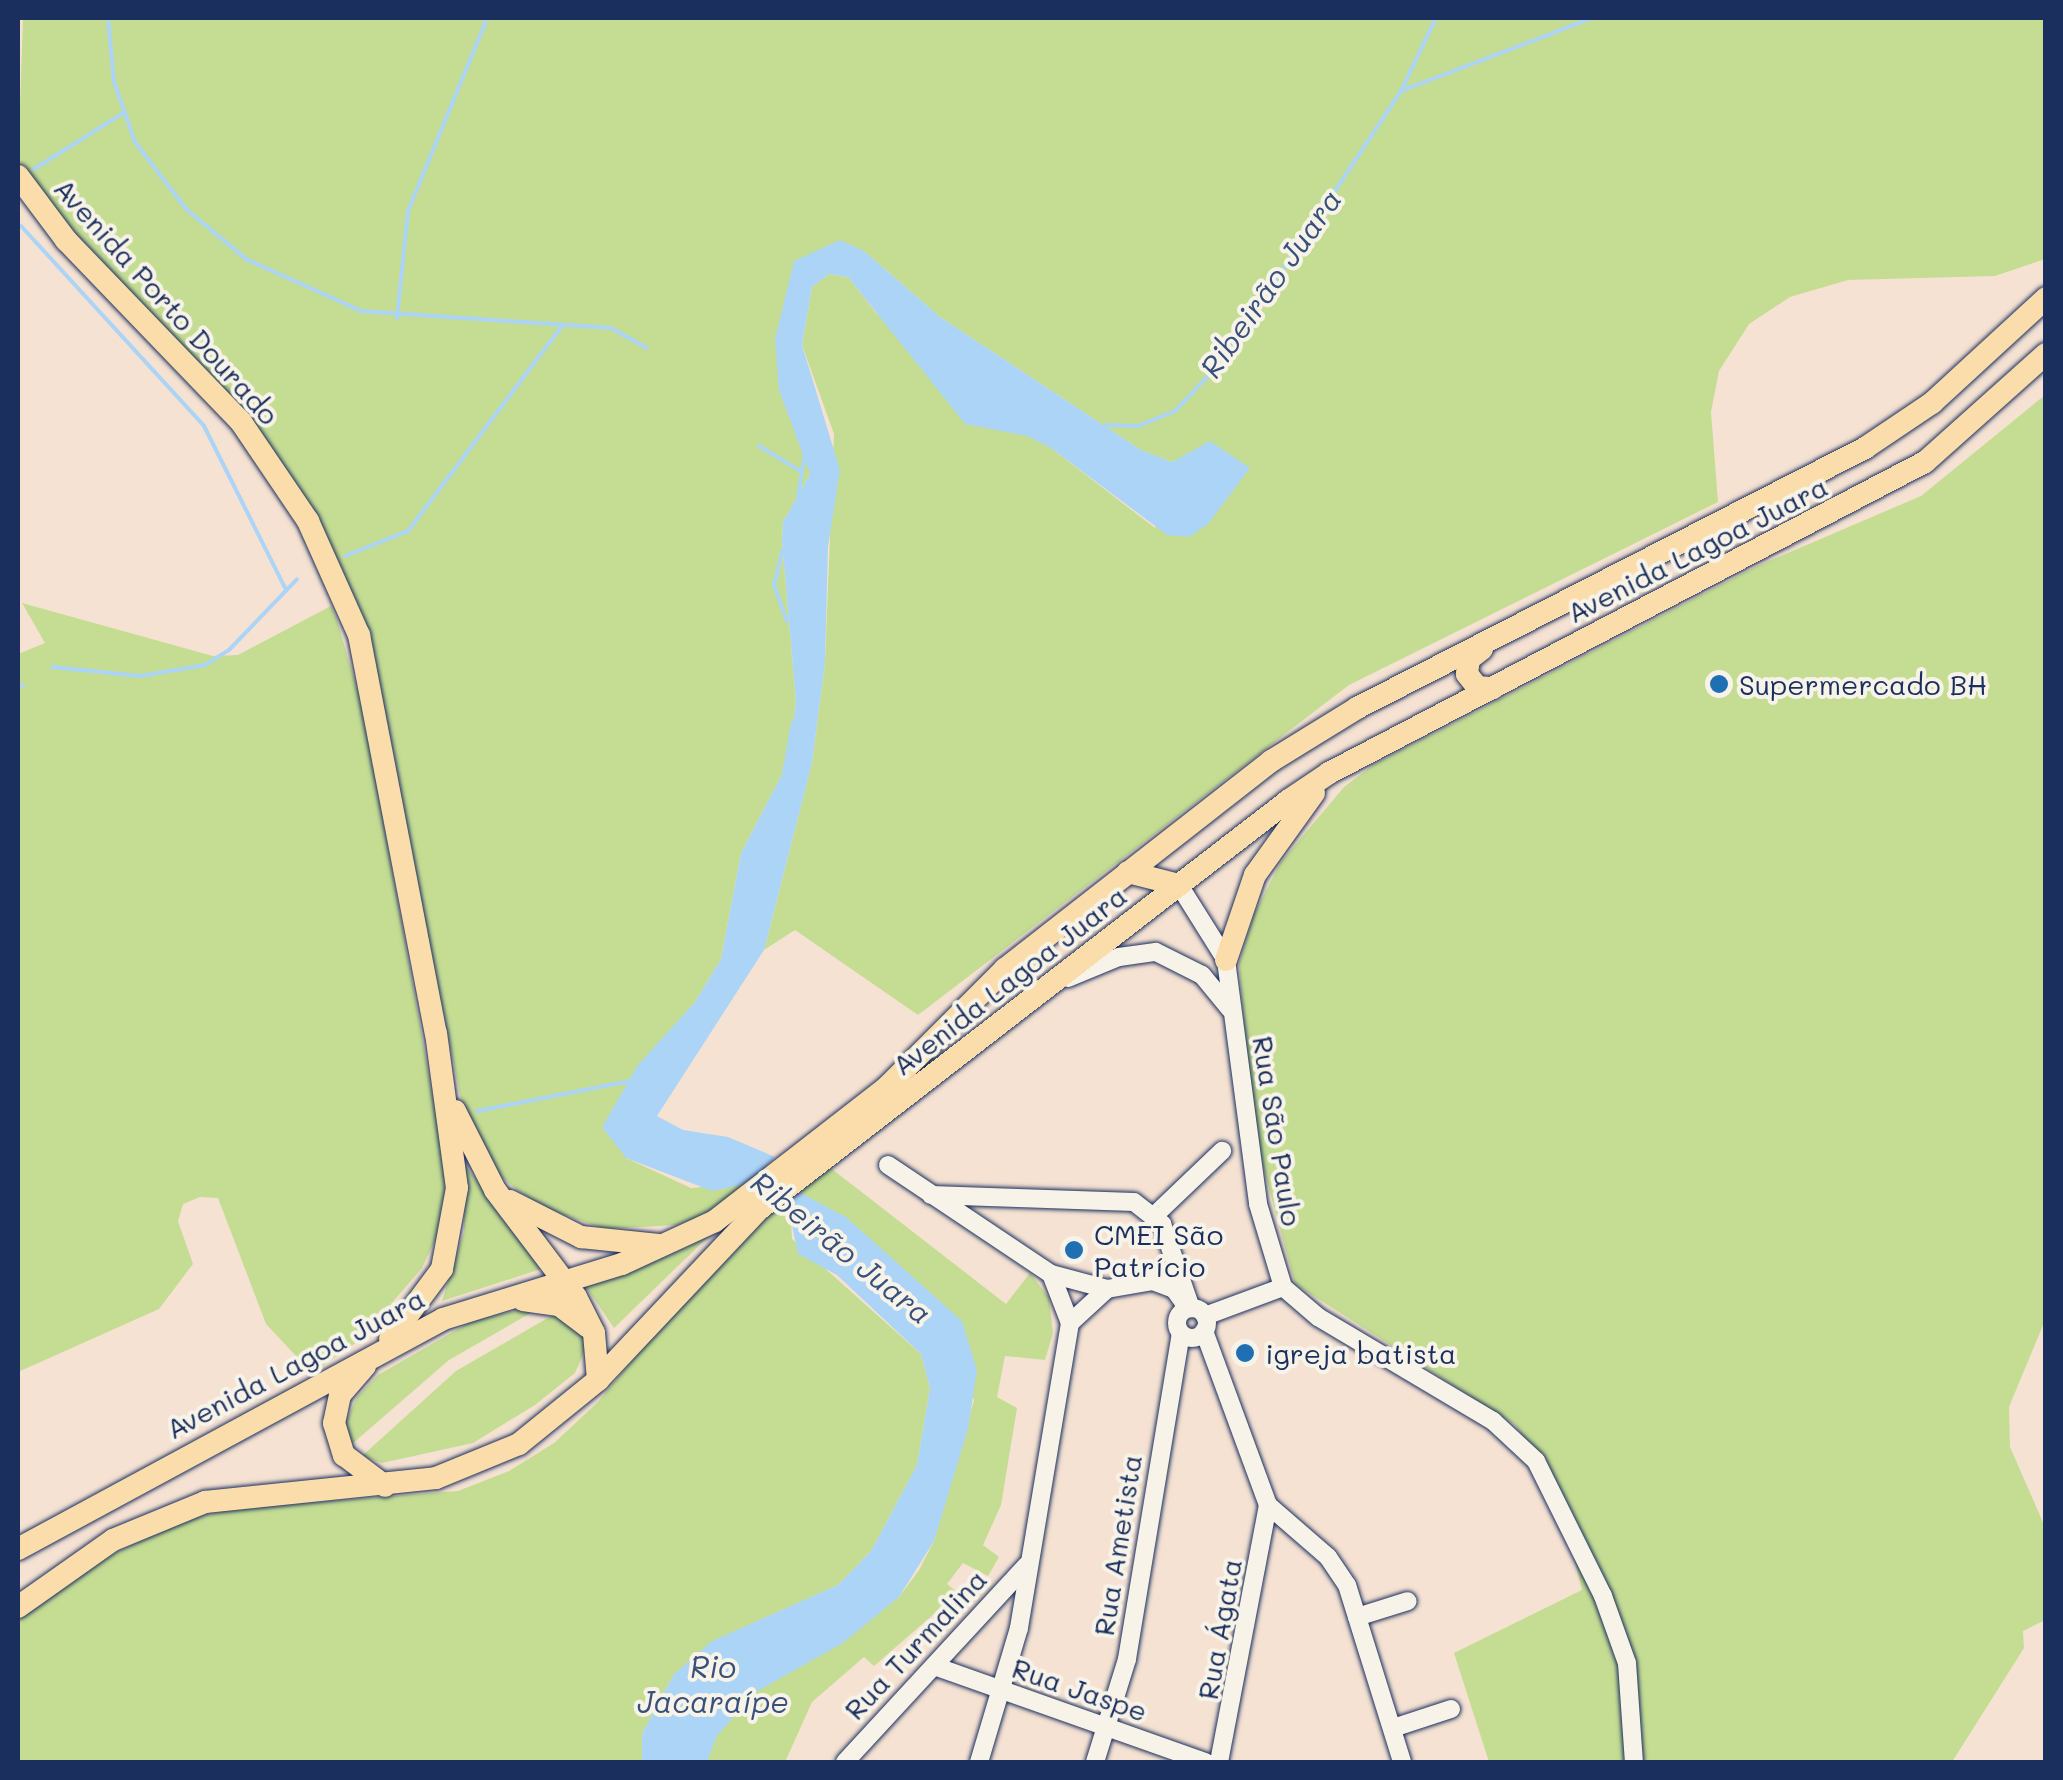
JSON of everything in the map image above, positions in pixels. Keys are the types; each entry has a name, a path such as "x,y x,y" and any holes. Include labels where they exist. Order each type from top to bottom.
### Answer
{"main road":[{"name":"Avenida Porto Dourado","path":"18,176 66,240 241,422 308,521 360,634 406,860 446,1089"},
{"name":"Avenida Lagoa Juara","path":"808,1161 888,1087 993,979 1308,736 1903,425 2046,298"},
{"name":"Avenida Lagoa Juara","path":"18,1607 113,1540 205,1502 385,1486 478,1465 520,1444 598,1380 752,1205 1063,980 1179,885 1329,773 1924,462 2046,354"},
{"path":"1493,688 1472,684 1469,659 1532,618"},
{"path":"1226,960 1255,875 1329,773"},
{"path":"1128,872 1179,885"},
{"path":"446,1089 496,1190 564,1282 594,1333 598,1380"},
{"path":"385,1486 344,1455 334,1423 340,1394 417,1309 442,1269 454,1227 457,1188 446,1089"},
{"path":"496,1190 528,1214 581,1238 667,1245"},
{"name":"Avenida Lagoa Juara","path":"18,1549 443,1319 667,1245 752,1205"},
{"path":"506,1298 559,1305 594,1333"}],"street":[{"name":"Rua São Paulo","path":"1179,885 1226,960 1258,1204 1284,1287"},
{"name":"Rua São Paulo","path":"1063,980 1119,957 1156,952 1202,975 1231,1010"},
{"path":"1155,1215 1222,1151"},
{"path":"888,1165 1051,1274 1107,1289 1153,1281 1174,1289 1197,1316"},
{"path":"930,1195 1120,1199 1155,1215 1172,1248 1268,1505 1328,1557 1357,1617 1402,1762"},
{"path":"972,1222 989,1196"},
{"path":"1153,1281 1172,1248"},
{"path":"979,1762 1004,1692 1070,1324 1051,1274"},
{"path":"1197,1316 1284,1287 1318,1317 1493,1421 1536,1461 1604,1596 1627,1663 1634,1762"},
{"path":"1070,1324 1107,1289"},
{"name":"Rua Ametista","path":"1096,1762 1127,1660 1181,1333 1177,1322 1197,1316"},
{"name":"Rua Ágata","path":"1219,1762 1268,1505"},
{"name":"Rua Turmalina","path":"844,1762 937,1667 1028,1564"},
{"path":"1357,1617 1408,1602"},
{"name":"Rua Jaspe","path":"937,1667 1206,1762"},
{"path":"1393,1728 1451,1708"}],"green space":[{"path":"23,18 2045,18 2045,259 1995,276 1848,280 1790,297 1749,324 1719,371 1711,412 1718,502 1349,685 918,1015 795,930 764,950 812,763 825,662 834,434 802,345 812,287 829,274 848,277 877,314 1155,528 1194,452 1172,462 1141,450 940,317 864,251 794,261 810,474 783,522 796,701 788,763 741,853 721,959 695,1002 626,1085 626,1158 691,1188 750,1183 708,1215 677,1225 605,1229 550,1210 517,1190 491,1168 465,1119 382,709 315,524 18,163"},
{"path":"2045,395 2046,1318 2009,1407 2010,1447 2045,1527 2045,1620 2023,1631 2024,1648 1952,1762 1489,1762 1454,1653 1582,1590 1554,1479 1514,1424 1295,1284 1253,1130 1239,964 1254,914 1281,862 1344,787 1373,765 1755,567 1921,496"},
{"path":"22,603 213,656 238,655 331,606 337,620 364,713 447,1176 438,1234 422,1268 360,1340 312,1373 266,1324 218,1198 200,1197 183,1204 178,1221 193,1264 159,1309 18,1372 18,654 45,643"},
{"path":"464,1164 544,1268 442,1301 464,1232"},
{"path":"828,1166 1006,1304 1030,1273 1049,1298 1053,1333 1045,1360 1005,1356 997,1397 1017,1408 1001,1505 983,1545 999,1557 988,1576 963,1563 947,1584 958,1593 874,1666 864,1657 812,1702 785,1762 707,1762 715,1737 754,1693 899,1597 919,1570 934,1541 974,1400 862,1231 793,1189"},
{"path":"777,1206 791,1221 792,1239 921,1354 930,1388 917,1465 871,1551 838,1585 760,1620 674,1674 642,1734 642,1762 18,1762 18,1621 60,1581 180,1521 237,1508 458,1491 509,1471 554,1443 597,1403 725,1248"},
{"path":"710,1235 614,1328 586,1287 686,1248"},
{"path":"548,1303 449,1360 352,1444 343,1428 357,1397 378,1375 472,1321"},
{"path":"565,1308 584,1326 586,1348 575,1373 535,1405 473,1443 382,1463 362,1456 456,1371"}],"water":[{"path":"840,240 864,251 940,317 1141,450 1172,462 1210,441 1250,468 1208,524 1189,537 1167,535 1051,448 1027,436 965,424 848,277 829,274 812,287 802,345 840,470 828,547 825,662 812,763 764,950 657,1116 683,1130 728,1137 775,1157 750,1183 712,1191 626,1158 602,1127 638,1065 695,1002 721,959 741,853 788,763 796,701 783,522 810,474 779,390 775,339 794,261"},
{"name":"Rio Jacaraípe","path":"793,1189 846,1217 962,1321 977,1370 968,1429 934,1541 899,1597 843,1643 754,1693 716,1737 707,1762 642,1762 642,1734 674,1674 712,1641 838,1585 871,1551 917,1465 930,1388 921,1354 837,1275 798,1254 791,1221 777,1206"}],"waterway":[{"path":"108,18 114,82 135,142 186,209 246,259 361,311 611,328 647,348"},
{"path":"397,318 408,211 487,18"},
{"name":"Ribeirão Juara","path":"1106,425 1138,426 1175,411 1223,360 1401,91 1436,18"},
{"path":"1401,91 1592,18"},
{"path":"34,169 125,112"},
{"path":"21,226 204,426 286,590"},
{"path":"345,556 408,531 562,326"},
{"path":"759,446 802,472"},
{"name":"Ribeirão Juara","path":"798,497 805,452"},
{"name":"Ribeirão Juara","path":"783,549 774,585 787,621"},
{"path":"52,667 140,676 205,665 229,650 297,579"},
{"path":"18,686 23,685"},
{"name":"Ribeirão Juara","path":"784,773 793,723"},
{"path":"477,1111 630,1081"}],"place":[{"name":"Supermercado BH","path":"1719,684"},
{"name":"CMEI São Patrício","path":"1074,1250"},
{"name":"igreja batista","path":"1245,1353"}]}
